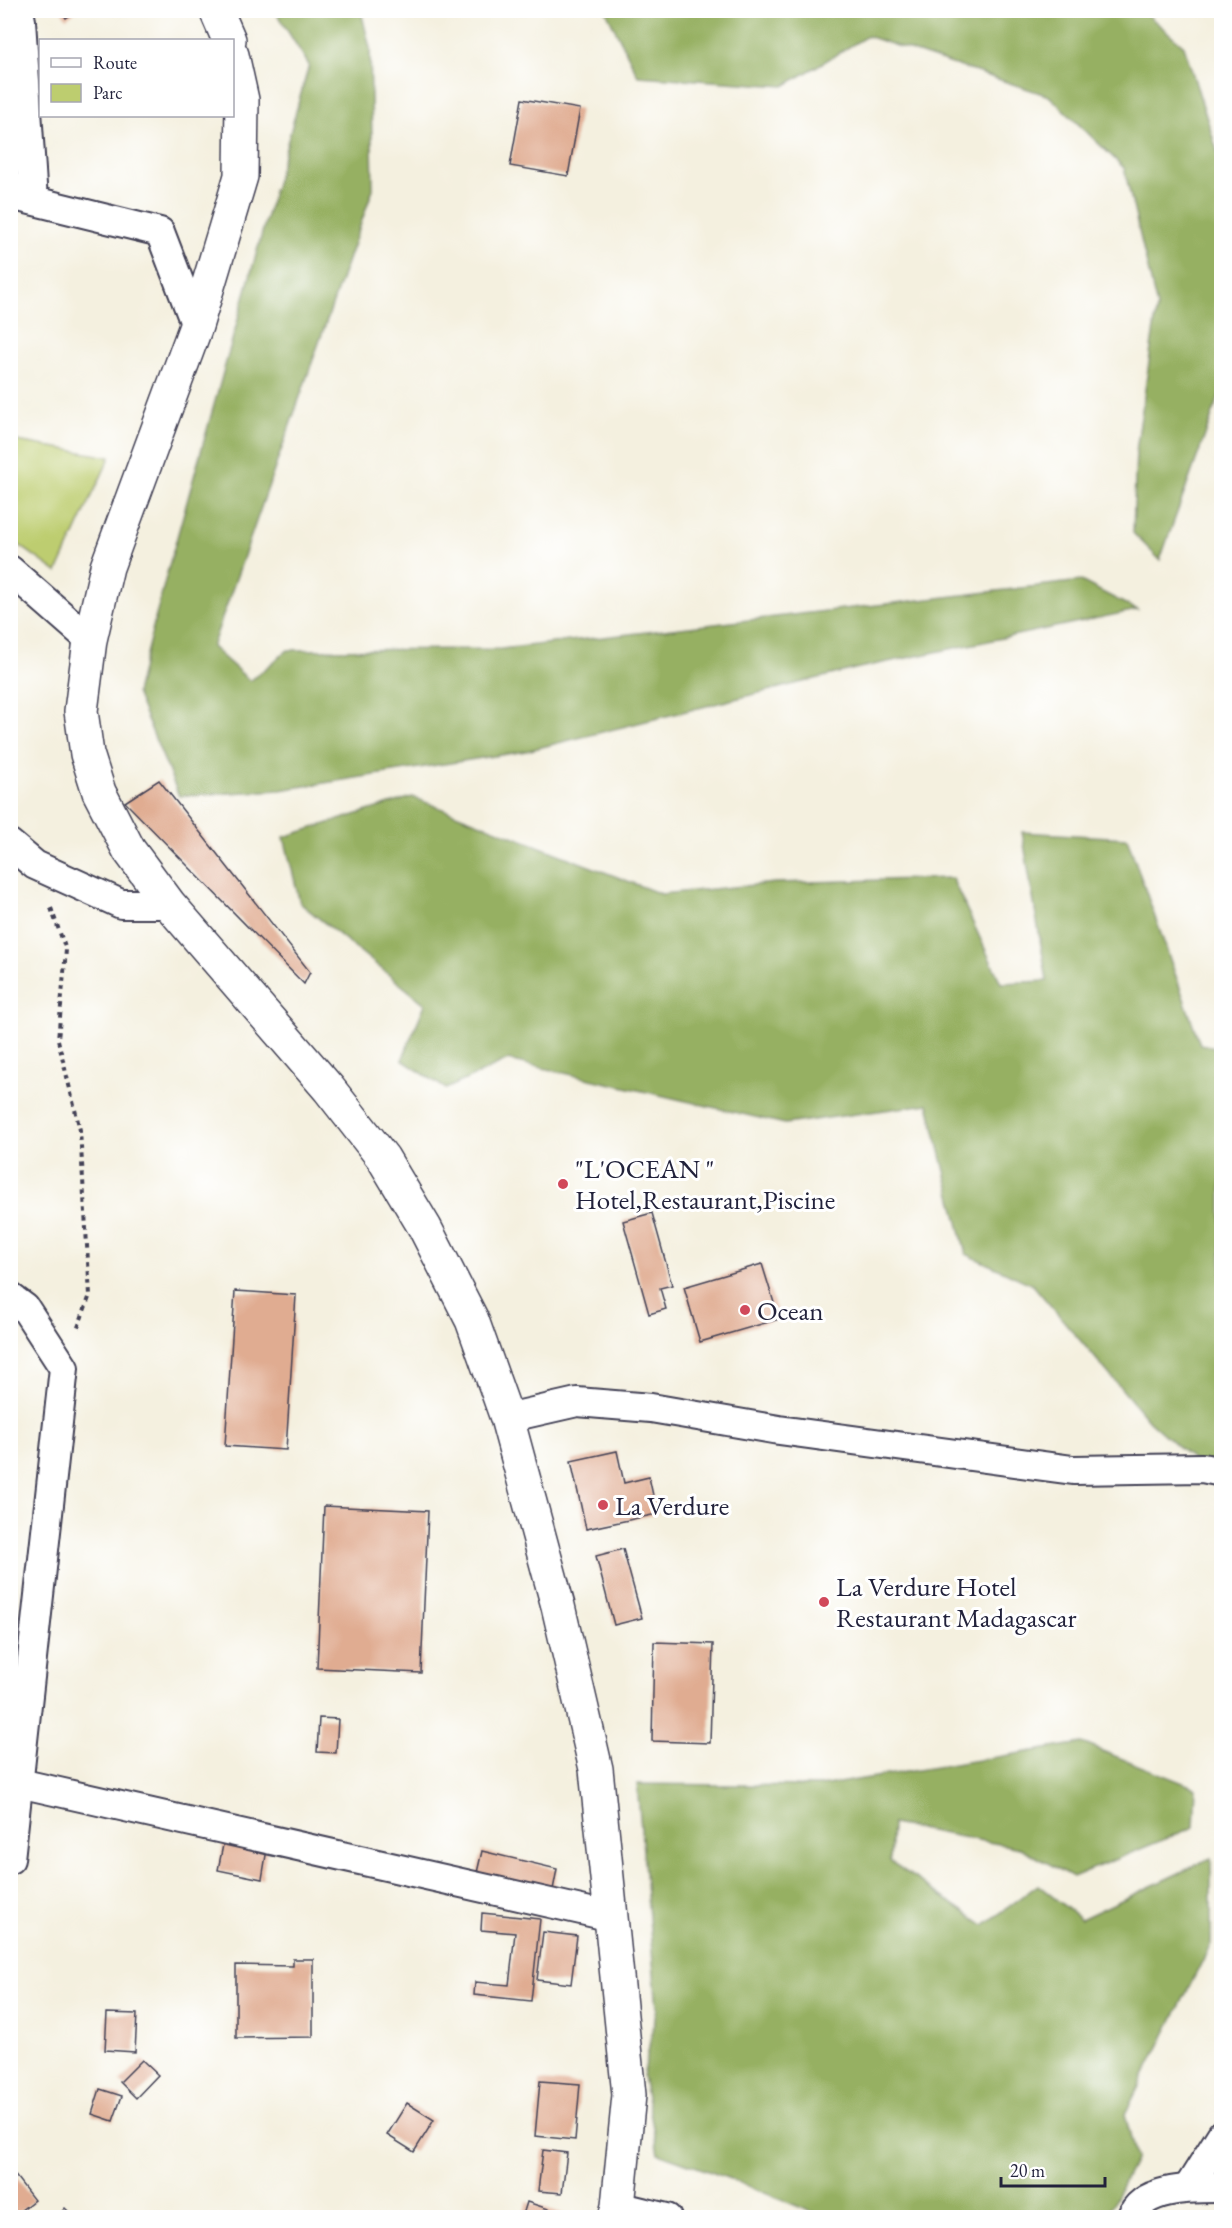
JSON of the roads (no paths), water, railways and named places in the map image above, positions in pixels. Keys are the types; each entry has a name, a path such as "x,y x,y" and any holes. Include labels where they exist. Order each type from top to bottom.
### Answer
{"main road":[{"path":"216,10 229,39"},
{"path":"234,64 242,100 241,176 196,326 107,567 90,640 81,711 87,754 99,792 129,850 169,904 328,1089 384,1158 425,1228 472,1320 507,1418 558,1606 596,1769 629,2095 617,2212"}],"street":[{"path":"19,10 22,33 22,197 160,232 196,326"},
{"path":"10,570 90,640"},
{"path":"10,844 35,865 121,904 169,904"},
{"path":"10,1297 25,1308 64,1368 10,1859"},
{"path":"507,1418 577,1402 619,1405 651,1408 790,1432 1073,1470 1202,1468 1221,1472"},
{"path":"19,1783 612,1917"},
{"path":"1188,2188 1221,2134"},
{"path":"1131,2217 1134,2209 1159,2193 1188,2188 1221,2187"},
{"path":"617,2212 667,2217"}],"place":[{"name":"\"L'OCEAN \" Hotel,Restaurant,Piscine","path":"563,1184"},
{"name":"Ocean","path":"745,1310"},
{"name":"La Verdure","path":"603,1505"},
{"name":"La Verdure Hotel Restaurant Madagascar","path":"824,1602"}]}
